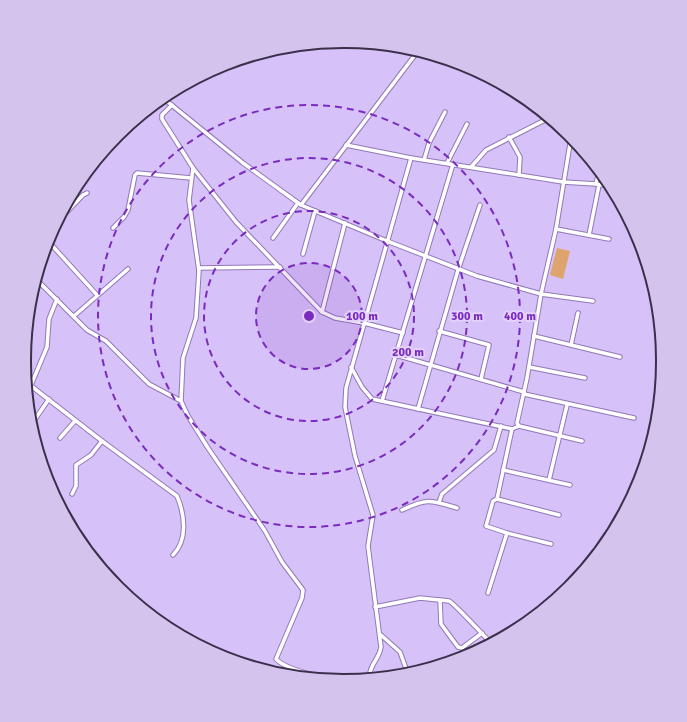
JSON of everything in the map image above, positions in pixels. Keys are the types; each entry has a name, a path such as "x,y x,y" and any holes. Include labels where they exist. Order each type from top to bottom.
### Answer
{"street":[{"path":"273,238 414,57"},
{"path":"168,102 249,167 300,204 387,242 458,270 541,294 593,301"},
{"path":"172,106 162,115 162,120 193,168 236,222 322,312 335,318 364,323 403,333"},
{"path":"424,160 429,143 445,112"},
{"path":"470,167 483,152 543,120"},
{"path":"447,163 467,124"},
{"path":"509,137 520,157 519,174"},
{"path":"346,145 411,158 564,182 602,185"},
{"path":"519,426 518,420 529,367 541,294 556,229 570,147"},
{"path":"370,672 371,666 381,651 368,541 373,515 356,461 345,406 346,388 411,158"},
{"path":"382,401 453,164"},
{"path":"193,168 189,207 199,268 196,318 183,358 181,401 188,416 208,448 265,531 282,562 303,590 302,598 276,659 279,662 296,670"},
{"path":"113,228 126,214 135,175 137,173 191,178"},
{"path":"589,235 598,180"},
{"path":"72,206 87,193"},
{"path":"418,409 458,270 480,205"},
{"path":"303,254 315,211"},
{"path":"322,312 345,224"},
{"path":"556,229 609,239"},
{"path":"53,247 97,295"},
{"path":"199,268 280,267"},
{"path":"74,316 128,269"},
{"path":"41,284 88,330 106,340 149,384 181,401"},
{"path":"32,382 47,347 49,319 57,299"},
{"path":"571,345 578,313"},
{"path":"440,332 489,345 481,379"},
{"path":"534,336 620,356"},
{"path":"396,355 567,405 634,418"},
{"path":"352,367 367,395 372,399 512,429 519,426 582,441"},
{"path":"529,367 585,378"},
{"path":"32,386 75,421 177,496 184,523 183,535 179,548 173,555"},
{"path":"36,418 49,399"},
{"path":"549,480 567,405"},
{"path":"60,438 75,421"},
{"path":"439,502 442,494 494,450 501,426"},
{"path":"512,429 497,499 493,501 486,526 551,544"},
{"path":"72,494 76,486 76,465 91,455 102,441"},
{"path":"503,470 570,485"},
{"path":"497,499 559,515"},
{"path":"402,510 421,501 439,502 457,508"},
{"path":"488,593 507,533"},
{"path":"375,607 420,598 453,603 487,639"},
{"path":"440,600 441,624 458,647 462,648 482,634"},
{"path":"380,635 400,652 405,667"}],"shaded area":[{"path":"557,248 570,251 563,279 550,275"}]}
